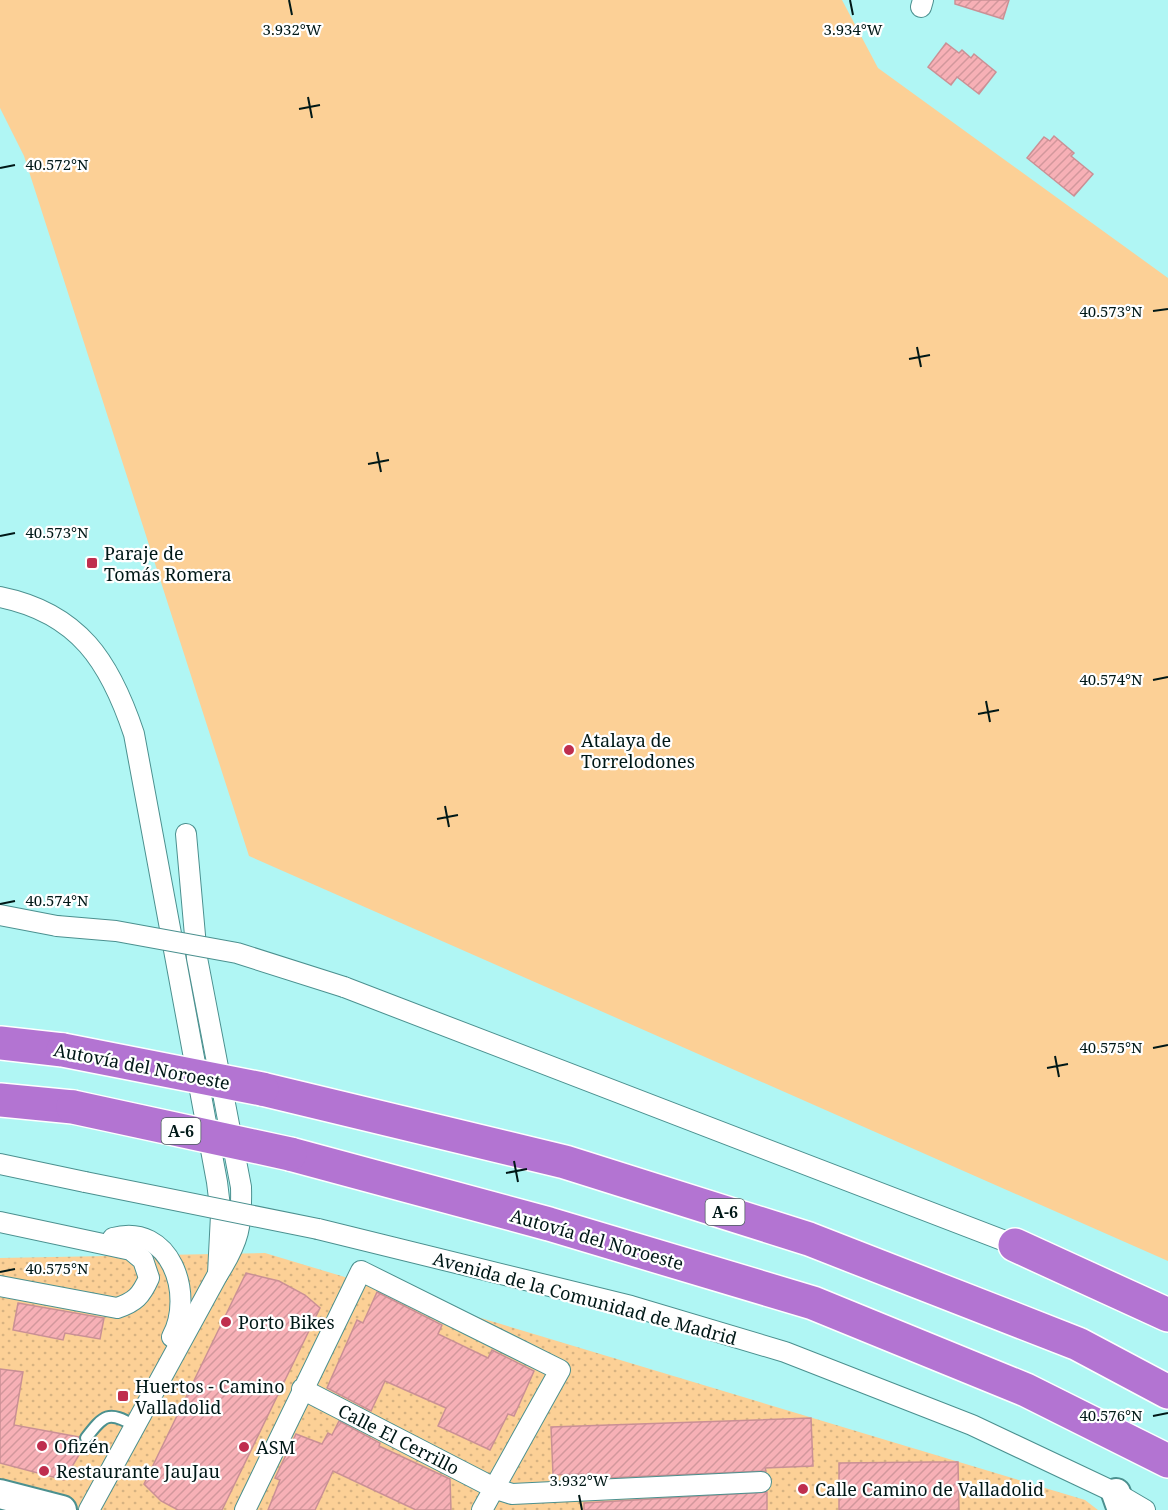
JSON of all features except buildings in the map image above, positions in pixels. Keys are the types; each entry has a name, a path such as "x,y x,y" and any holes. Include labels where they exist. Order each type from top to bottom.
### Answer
{"highway":[{"name":"Autovía del Noroeste","path":"0,1043 63,1050 262,1089 565,1161 809,1239 1078,1344 1168,1392"},
{"name":"Autovía del Noroeste","path":"0,1100 73,1107 290,1154 549,1224 813,1303 1026,1390 1168,1461"},
{"path":"1015,1245 1168,1315"}],"street":[{"path":"0,597 22,601 47,612 68,624 84,638 112,677 134,734 217,1182 221,1215 218,1274"},
{"path":"89,1510 218,1274 235,1248 240,1233 241,1187 197,958 186,834"},
{"path":"0,915 57,926"},
{"path":"0,929 57,926 116,930 237,952 344,987 584,1077 1015,1245 1120,1282 1168,1303"},
{"name":"Avenida de la Comunidad de Madrid","path":"0,1164 318,1229 631,1306 785,1352 972,1425 1119,1501 1145,1510"},
{"path":"0,1222 131,1250 143,1260 149,1278 142,1296 132,1303 117,1308 0,1286"},
{"path":"99,1242 125,1235 145,1240 163,1250 175,1269 181,1292 179,1324 159,1361 159,1382"},
{"path":"245,1510 361,1271 560,1370 496,1489 482,1510"},
{"name":"Calle El Cerrillo","path":"302,1389 496,1489 512,1494 762,1482"},
{"path":"0,1494 62,1510"}],"lane":[{"path":"86,1438 100,1419 110,1416 119,1416 135,1426"}],"shaded area":[{"path":"0,0 842,0 878,68 1168,278 1168,1261 249,856 24,156 0,108"},
{"path":"265,1253 1085,1500 1098,1510 0,1510 0,1258"}],"place":[{"name":"Paraje de Tomás Romera","path":"92,563"},
{"name":"Atalaya de Torrelodones","path":"569,750"},
{"name":"Porto Bikes","path":"226,1322"},
{"name":"Huertos - Camino Valladolid","path":"123,1396"},
{"name":"Ofizén","path":"42,1446"},
{"name":"ASM","path":"244,1447"},
{"name":"Restaurante JauJau","path":"44,1471"},
{"name":"Calle Camino de Valladolid","path":"803,1489"}]}
